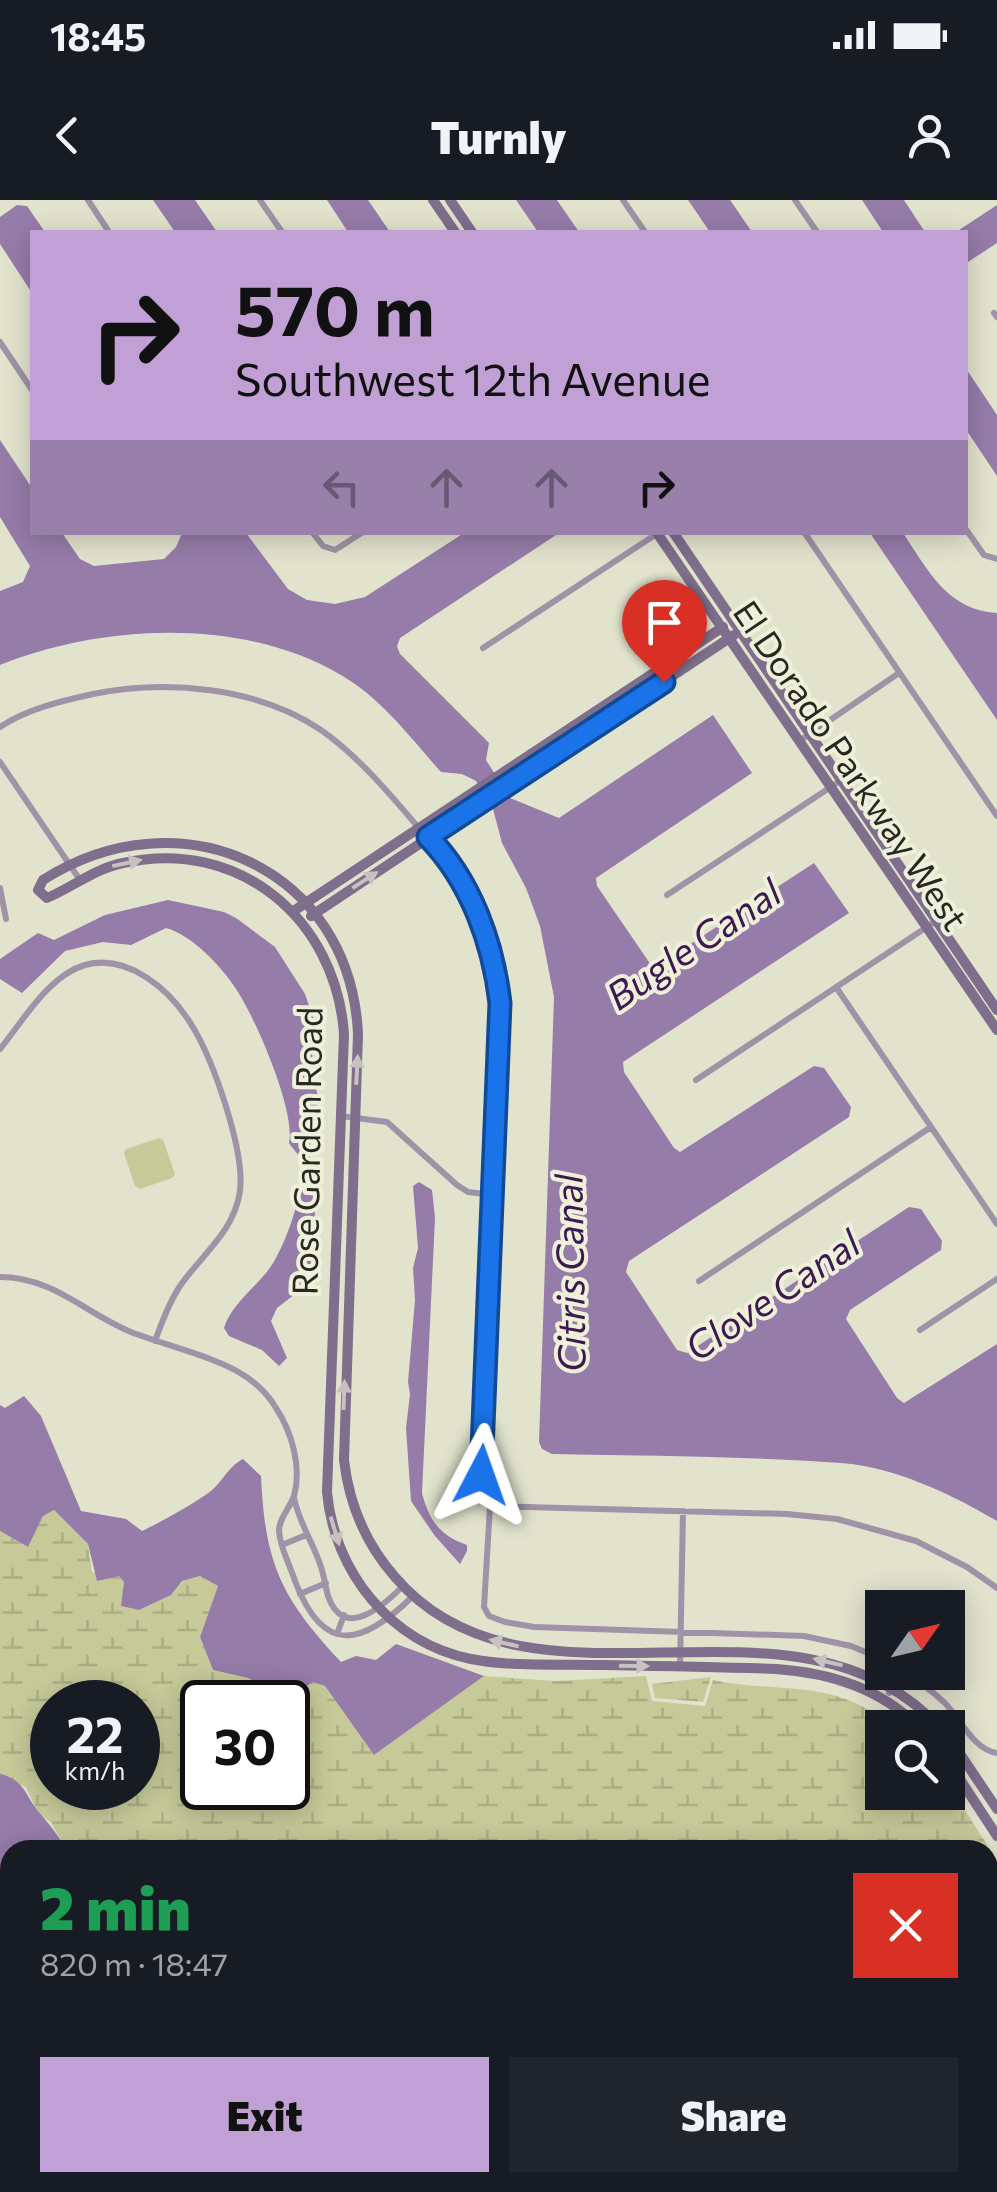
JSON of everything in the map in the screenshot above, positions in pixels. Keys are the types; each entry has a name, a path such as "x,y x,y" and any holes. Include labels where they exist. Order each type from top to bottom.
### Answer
{"street":[{"path":"88,200 109,230"},
{"path":"260,200 281,230"},
{"path":"434,200 454,230"},
{"path":"450,200 471,230"},
{"path":"623,200 643,230"},
{"path":"795,200 816,230"},
{"path":"0,342 30,387"},
{"path":"968,532 980,550 994,559"},
{"path":"314,535 322,546 335,550 358,535"},
{"path":"483,648 655,535"},
{"name":"El Dorado Parkway West","path":"659,535 798,742 835,784"},
{"name":"El Dorado Parkway West","path":"675,535 997,1030"},
{"path":"806,535 997,816"},
{"path":"292,912 732,620"},
{"path":"302,922 740,632"},
{"path":"798,742 898,673"},
{"path":"0,728 50,705 107,691 166,688 232,695 271,706 318,728 347,752 442,852 469,896 486,937 501,1023 480,1490 490,1506 484,1593 489,1616 548,1628 804,1636 865,1652"},
{"path":"0,762 80,880"},
{"path":"667,896 835,784"},
{"name":"Rose Garden Road","path":"904,1710 888,1693 856,1670 811,1658 536,1649 505,1644 461,1628 413,1596 377,1554 360,1524 344,1460 358,1034 354,999 336,949 314,914 281,882 256,866 200,845 136,843 109,848 42,880 38,887 47,898 127,862 163,858 226,868 256,882 292,912 325,957 340,1000 344,1034 327,1492 331,1524 342,1553 380,1609 433,1647 473,1659 806,1672 888,1693 915,1703 922,1710"},
{"path":"0,888 6,919"},
{"path":"696,1080 931,924"},
{"name":"El Dorado Parkway West","path":"931,924 997,1010"},
{"path":"0,1049 65,974 96,962 132,968 172,1000 191,1024 221,1092 240,1162 240,1186 236,1210 224,1234 181,1284 155,1341"},
{"path":"836,987 997,1224"},
{"path":"342,1116 386,1122 457,1185 468,1192 493,1195"},
{"path":"699,1281 931,1126"},
{"path":"0,1277 38,1282 68,1294 125,1330 237,1372 268,1396 283,1420 296,1469 294,1496 333,1605 358,1618 380,1609 403,1586"},
{"path":"920,1330 997,1279"},
{"path":"294,1496 280,1523 282,1545 300,1594 316,1622 336,1634 361,1634 390,1618 413,1596"},
{"path":"490,1506 802,1514 856,1522 935,1550 997,1588"},
{"path":"680,1666 684,1511"},
{"path":"282,1545 306,1536"},
{"path":"300,1594 326,1584"},
{"path":"336,1634 344,1614"},
{"path":"928,1690 942,1700 978,1744 994,1753"},
{"path":"965,1761 997,1809"},
{"path":"965,1787 997,1836"}],"green space":[{"path":"159,1138 175,1174 140,1189 135,1186 124,1153"},
{"path":"54,1510 88,1544 92,1572 119,1576 125,1582 122,1606 139,1610 171,1595 182,1581 200,1576 218,1586 200,1637 213,1670 252,1680 180,1680 180,1810 310,1810 313,1682 325,1686 374,1755 484,1676 556,1681 646,1676 652,1701 705,1706 713,1680 818,1692 855,1703 869,1710 865,1710 865,1810 965,1810 984,1840 61,1840 37,1810 160,1810 160,1680 30,1680 30,1796 26,1787 0,1775 0,1531 28,1547 43,1516"},
{"path":"711,1677 703,1702 655,1698 652,1684"}],"water":[{"path":"153,200 195,200 216,230 174,230"},
{"path":"327,200 368,200 389,230 347,230"},
{"path":"516,200 557,200 578,230 537,230"},
{"path":"688,200 730,200 751,230 709,230"},
{"path":"862,200 904,200 924,230 882,230"},
{"path":"17,205 27,206 44,230 30,230 30,290 0,244 0,217"},
{"path":"997,205 997,243 968,262 968,230 959,230"},
{"path":"968,372 997,415 997,476 968,432"},
{"path":"0,440 30,485 30,535 63,535 80,559 94,566 164,559 181,535 248,535 288,589 307,600 335,604 365,597 461,535 556,535 400,638 397,646 400,654 489,743 486,760 510,798 559,818 713,715 752,773 596,878 597,886 651,965 660,964 814,863 849,913 623,1062 624,1072 680,1152 814,1066 824,1068 851,1107 849,1117 629,1261 626,1272 677,1350 687,1353 909,1207 921,1209 942,1241 941,1250 850,1310 846,1319 904,1403 997,1344 997,1521 922,1483 861,1466 769,1459 552,1454 542,1449 539,1442 554,997 540,926 526,888 502,843 493,809 476,781 462,774 441,772 390,714 355,684 316,662 273,646 227,637 133,634 87,640 0,665 0,591 23,582 30,566 0,517"},
{"path":"871,535 904,535 931,574 952,596 980,610 997,613 997,720"},
{"path":"168,900 224,912 275,947 305,994 313,1017 312,1068 318,1097 315,1136 307,1149 318,1176 310,1273 299,1291 277,1308 271,1321 287,1358 279,1366 262,1350 229,1336 224,1328 280,1251 297,1203 302,1174 300,1159 289,1143 286,1109 272,1064 230,980 196,945 166,928 131,945 103,942 65,951 22,993 0,979 0,959 38,933 54,940 105,915"},
{"path":"419,1182 432,1190 435,1218 422,1493 437,1526 467,1545 460,1564 411,1501 406,1428 415,1300 413,1268 418,1248 413,1186"},
{"path":"24,1396 41,1416 81,1511 126,1519 142,1531 207,1494 243,1459 261,1476 267,1533 280,1578 304,1618 341,1662 356,1656 376,1660 396,1644 484,1676 374,1755 325,1686 310,1684 310,1680 251,1680 213,1670 200,1637 218,1586 200,1576 182,1581 171,1595 139,1610 121,1606 124,1582 119,1576 97,1581 88,1544 54,1510 43,1516 28,1547 0,1531 0,1405 5,1408"},
{"path":"0,1774 19,1784 30,1800 30,1810 37,1810 61,1840 0,1840"}],"route":[{"path":"481,1475 500,1003 492,958 478,916 458,876 428,837 664,682"}],"water label":[{"name":"Bugle Canal","path":"694,945"},
{"name":"Citris Canal","path":"571,1273"},
{"name":"Clove Canal","path":"773,1296"}]}
